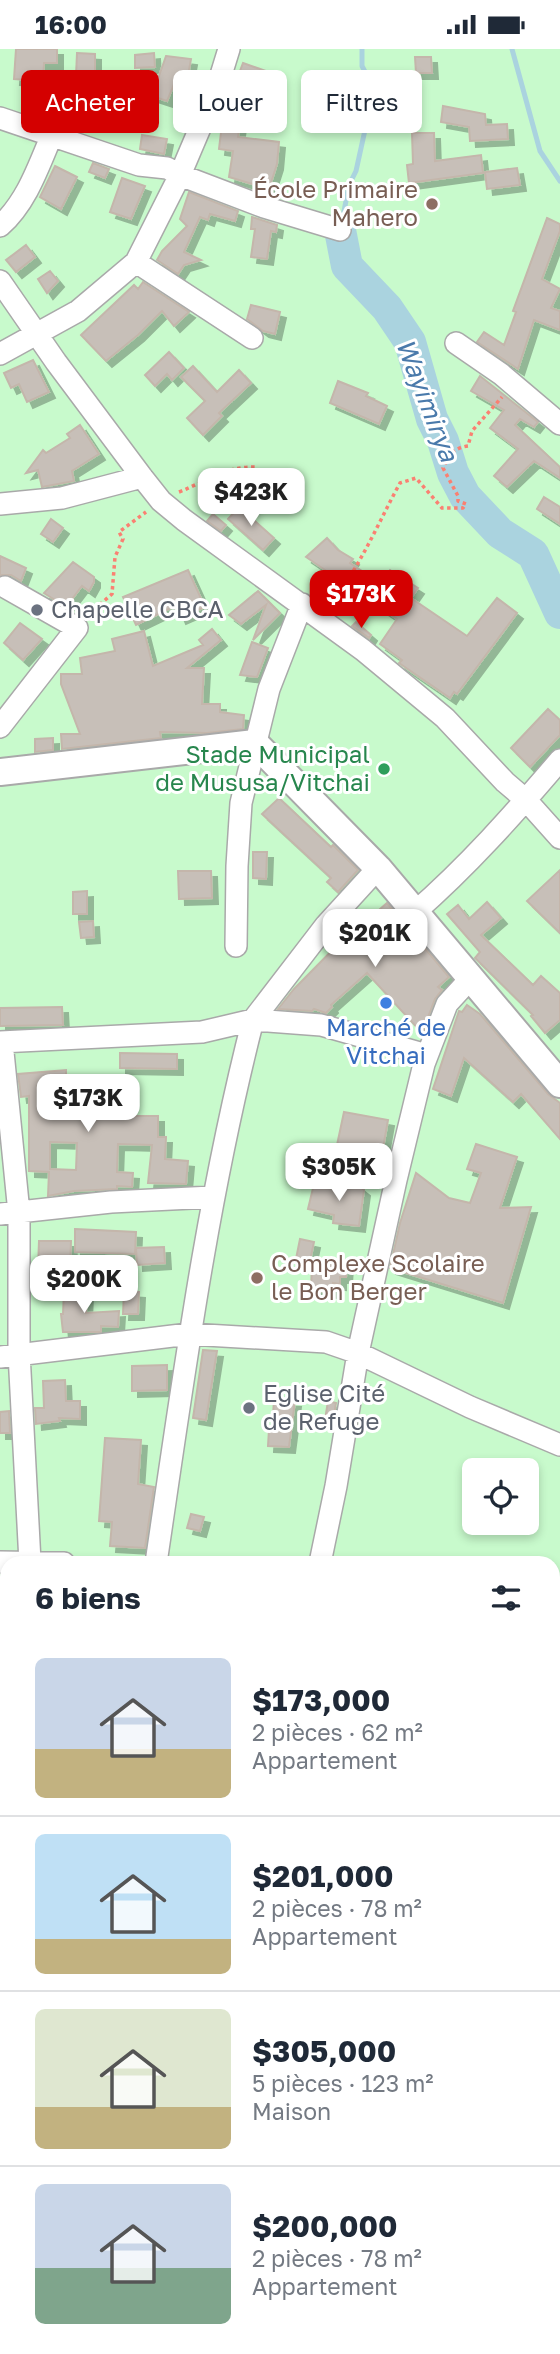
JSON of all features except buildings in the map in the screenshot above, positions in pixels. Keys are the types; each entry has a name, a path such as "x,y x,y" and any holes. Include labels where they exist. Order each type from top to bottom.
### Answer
{"street":[{"path":"0,354 78,311 136,262 180,175 217,88 229,49"},
{"path":"0,118 139,165 167,167 180,175 264,207 340,230"},
{"path":"0,226 10,217 30,186 51,137"},
{"path":"136,262 251,338"},
{"path":"0,281 161,501 363,650 445,718 560,838"},
{"path":"456,343 501,374 560,424"},
{"path":"0,504 62,498 142,477"},
{"path":"0,726 77,628 5,587"},
{"path":"236,946 241,803 269,689 310,611"},
{"path":"0,772 255,743"},
{"path":"255,743 378,869 560,1084"},
{"path":"414,913 526,800 560,759"},
{"path":"157,1556 212,1197 253,1020 326,925 378,869"},
{"path":"321,1556 358,1353 427,1055 447,1004 470,979"},
{"path":"29,1556 9,1355 9,1214 1,1042 202,1032 253,1020 321,1025 427,1055"},
{"path":"9,1214 111,1202 212,1197"},
{"path":"9,1355 189,1334 326,1342 358,1353 470,1407 560,1445"}],"path":[{"path":"310,611 347,583 369,546 400,483 416,478 442,508 463,508 466,504 458,501 443,468 457,447 468,446 472,431 513,386"},
{"path":"77,628 112,594 115,557 122,539 119,532 161,501 221,472 239,467 256,467"}],"green space":[{"path":"0,49 560,49 560,1556 0,1556"}],"waterway":[{"name":"Wayimirya","path":"341,227 374,89 362,66 362,49"},
{"path":"512,49 540,151 560,181"},
{"name":"Wayimirya","path":"340,230 347,266 387,308 410,342 432,419 465,496 500,533 533,554 560,613"}],"place":[{"name":"École Primaire Mahero","path":"432,204"},
{"name":"Chapelle CBCA","path":"37,610"},
{"name":"Stade Municipal de Mususa/Vitchai","path":"384,769"},
{"name":"Marché de Vitchai","path":"386,1003"},
{"name":"Complexe Scolaire le Bon Berger","path":"257,1278"},
{"name":"Eglise Cité de Refuge","path":"249,1408"}]}
